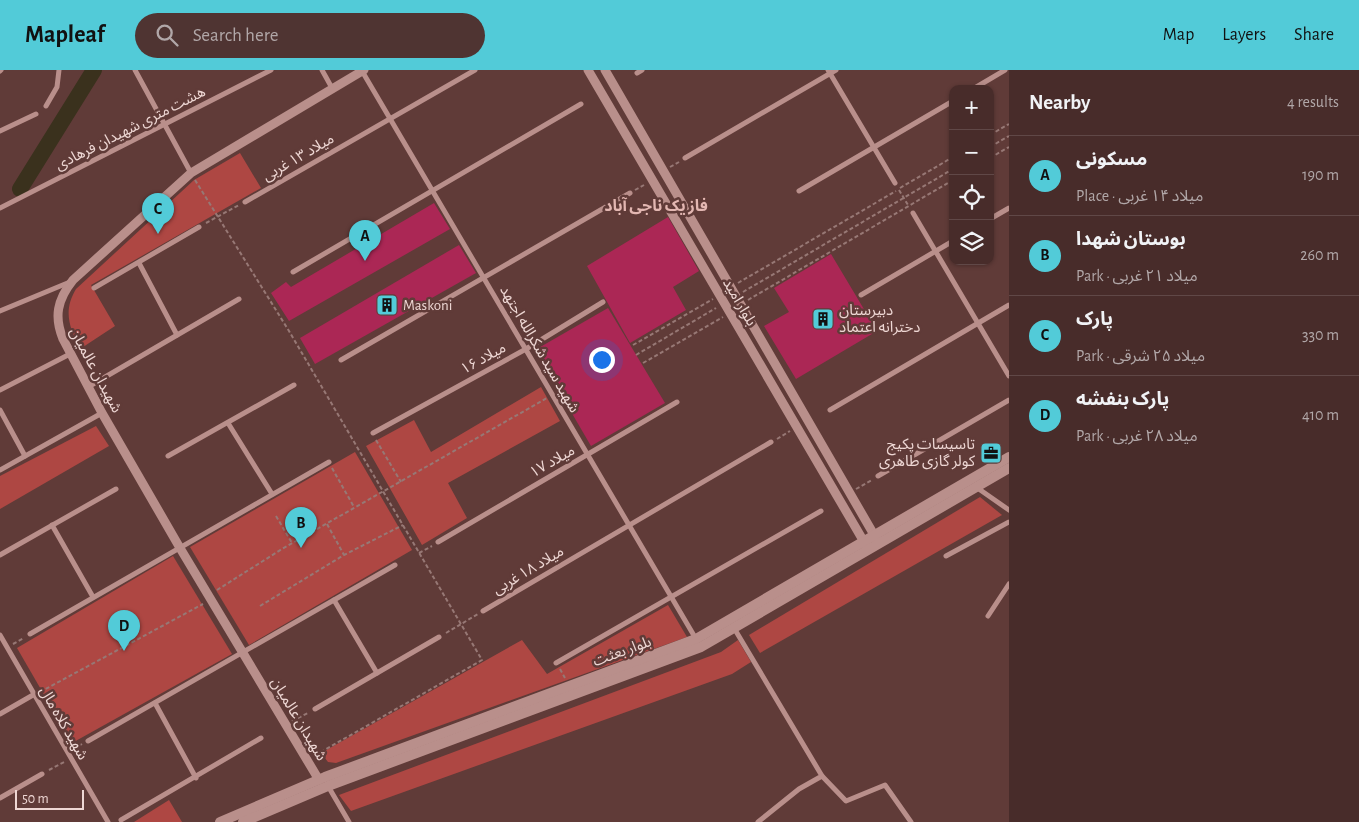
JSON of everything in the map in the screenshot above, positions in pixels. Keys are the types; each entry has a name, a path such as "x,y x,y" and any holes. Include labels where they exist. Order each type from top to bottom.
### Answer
{"main road":[{"name":"بلوار بعثت","path":"876,539 1009,457"},
{"name":"بلوار بعثت","path":"220,822 319,780 696,639 1009,468"},
{"name":"بلوار بعثت","path":"243,822 328,786 701,647 865,545"}],"street":[{"path":"46,106 57,87 59,70"},
{"path":"136,70 192,176"},
{"name":"هشت متری شهیدان فرهادی","path":"0,208 271,70"},
{"path":"322,70 332,88"},
{"name":"شهیدان عالمیان","path":"319,780 180,548 102,413 70,354 58,328 57,318 61,298 72,280 192,176 363,70"},
{"name":"شهید سید شکرالله اجتهد","path":"363,70 696,639"},
{"name":"میلاد ۱۳ غربی","path":"245,202 475,70"},
{"name":"بلوار امید","path":"588,70 865,545"},
{"name":"بلوار امید","path":"604,70 876,539"},
{"path":"686,158 829,72 836,70"},
{"path":"980,85 1005,70"},
{"path":"829,72 895,183"},
{"path":"799,191 949,103"},
{"path":"293,272 581,104"},
{"path":"0,131 36,114"},
{"path":"341,360 483,276 630,193"},
{"path":"994,217 1009,208"},
{"path":"913,213 1009,376"},
{"path":"94,288 199,227"},
{"path":"861,295 949,243"},
{"path":"140,263 177,335"},
{"path":"712,281 723,274"},
{"path":"0,311 72,280"},
{"path":"88,387 240,299"},
{"name":"میلاد ۱۶","path":"373,433 526,349 604,302"},
{"path":"830,410 1009,305"},
{"path":"739,328 750,320"},
{"path":"0,390 70,354"},
{"path":"168,456 294,386"},
{"path":"878,476 1009,400"},
{"name":"میلاد ۱۷","path":"438,542 677,402"},
{"path":"0,410 25,456"},
{"path":"0,470 102,413"},
{"path":"228,423 272,494"},
{"name":"میلاد ۱۸ غربی","path":"483,611 771,442"},
{"path":"30,634 329,462"},
{"path":"976,487 1009,510"},
{"path":"0,556 116,489"},
{"path":"556,663 821,511"},
{"path":"946,556 1009,522"},
{"path":"52,525 93,597"},
{"path":"88,741 394,565"},
{"path":"988,616 1009,584"},
{"path":"334,600 377,673"},
{"path":"734,628 822,776 846,802 885,785 911,822"},
{"name":"شهید کلاه مال","path":"0,635 108,822"},
{"path":"315,709 439,637"},
{"path":"0,714 34,695"},
{"path":"155,703 196,778"},
{"path":"121,820 196,778 261,738"},
{"path":"0,798 42,774"},
{"path":"758,822 799,789 822,776"},
{"path":"328,786 349,822"}],"path":[{"path":"994,133 1009,124"},
{"path":"994,145 1009,136"},
{"path":"994,156 1009,147"},
{"path":"663,171 686,158"},
{"path":"736,284 949,159"},
{"path":"741,293 949,171"},
{"path":"192,176 289,331 482,660 312,757"},
{"path":"630,193 652,180"},
{"path":"746,301 949,182"},
{"path":"895,183 913,213"},
{"path":"199,227 245,202"},
{"path":"633,345 715,297"},
{"path":"636,355 720,305"},
{"path":"642,363 726,315"},
{"path":"215,592 354,507 384,492 552,395"},
{"path":"771,442 792,430"},
{"path":"373,433 401,482"},
{"path":"329,462 354,507"},
{"path":"856,489 878,476"},
{"path":"276,516 292,544"},
{"path":"326,524 344,555"},
{"path":"260,606 344,555 403,525"},
{"path":"420,553 438,542"},
{"path":"34,695 205,604"},
{"name":"میلاد ۱۸ غربی","path":"439,637 483,611"},
{"path":"7,648 30,634"},
{"path":"556,663 566,682"},
{"path":"291,721 315,709"},
{"path":"67,752 88,741"},
{"path":"42,774 71,758"}],"shaded area":[{"path":"240,153 261,188 91,285 115,326 80,349 69,319 70,305 76,289 194,180"},
{"path":"541,387 560,421 448,483 467,518 422,545 366,446 414,420 431,452"},
{"path":"96,426 109,446 0,509 0,476"},
{"path":"355,452 412,550 249,645 190,547"},
{"path":"980,497 1002,515 760,653 749,635"},
{"path":"173,556 232,654 72,743 17,648"},
{"path":"668,605 687,637 336,763 328,762 321,753 522,640 547,674"},
{"path":"738,640 751,662 732,674 351,811 339,795 721,652"},
{"path":"169,800 182,822 134,822"}],"building":[{"path":"434,203 450,229 289,321 271,293 286,282 291,287"},
{"path":"668,217 699,271 673,287 686,310 630,343 587,266"},
{"name":"Maskoni","path":"459,245 476,273 315,364 300,338"},
{"name":"دبیرستان دخترانه اعتماد","path":"831,254 877,331 796,379 764,326 789,312 774,288"},
{"path":"608,308 665,403 591,446 535,350"}],"waterway":[{"path":"20,189 94,70"}],"place":[{"name":"پارک","path":"158,234"},
{"name":"مسکونی","path":"365,261"},
{"name":"Maskoni","path":"387,305"},
{"name":"دبیرستان دخترانه اعتماد","path":"823,319"},
{"name":"تاسیسات پکیج کولر گازی طاهری","path":"991,453"},
{"name":"بوستان شهدا","path":"301,548"},
{"name":"پارک بنفشه","path":"124,651"}],"district":[{"name":"فاز یک ناجی آباد","path":"656,205"}]}
